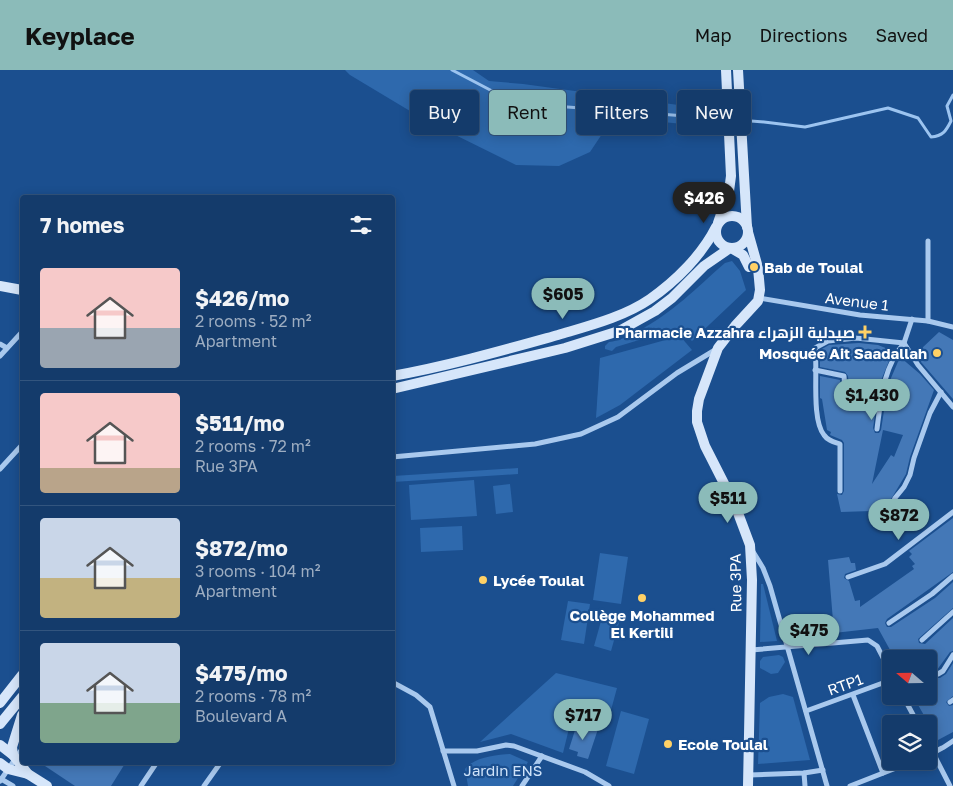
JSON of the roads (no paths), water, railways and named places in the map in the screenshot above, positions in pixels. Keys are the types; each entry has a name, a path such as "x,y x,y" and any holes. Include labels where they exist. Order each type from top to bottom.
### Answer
{"main road":[{"path":"395,375 525,344 592,325 649,300 675,278 706,244 717,225 729,191 731,148 726,70"},
{"path":"738,70 748,230 760,294"},
{"path":"395,388 565,348 619,332 655,311 672,298 704,266 730,248 743,244 748,230 745,222 736,216 726,217 717,225"},
{"path":"717,225 718,240 743,255 754,267"},
{"path":"0,286 20,290"},
{"name":"Rue 3PA","path":"748,781 752,580 750,545 734,505 705,446 697,422 699,399 718,348 735,326 756,305 760,294"},
{"path":"0,703 20,678"},
{"path":"0,724 20,699"},
{"path":"14,757 12,747 20,721"},
{"path":"0,745 20,764"},
{"path":"21,765 28,774"},
{"path":"4,766 28,774 47,786"}],"street":[{"path":"928,241 926,261 928,321"},
{"name":"Avenue 1","path":"760,294 860,315 928,321 953,327"},
{"path":"877,429 888,367 892,357 904,343 912,319"},
{"path":"0,356 20,334"},
{"path":"840,491 840,444 828,440 822,433 819,424 815,348 828,341 856,338 904,343"},
{"path":"904,343 918,365 953,407"},
{"path":"0,344 7,348"},
{"path":"395,457 535,444 581,434 618,417 677,373 718,348"},
{"path":"815,370 844,376 845,389"},
{"path":"876,513 890,510 895,498 904,487 910,475 930,414 941,392"},
{"path":"0,469 20,447"},
{"path":"848,577 885,564 953,512"},
{"path":"750,545 763,568 827,786"},
{"path":"889,623 932,594 953,576"},
{"path":"922,640 953,612"},
{"path":"751,650 868,640 877,646 882,656"},
{"path":"938,674 943,671 953,655"},
{"path":"395,684 416,695 430,707 454,786"},
{"name":"RTP1","path":"806,711 882,684"},
{"path":"853,695 883,774"},
{"path":"937,751 953,741"},
{"path":"443,750 477,751 506,745 585,772 608,786"},
{"path":"13,786 1,780 4,766 20,751"},
{"path":"522,786 542,756"},
{"path":"141,786 155,765"},
{"path":"204,786 219,765"},
{"path":"937,765 950,786"},
{"path":"748,781 822,770"},
{"path":"850,786 893,770"},
{"path":"804,773 805,786"}],"waterway":[{"path":"452,70 515,103 764,122 805,127 888,108 918,118 931,137 941,134 949,125 951,121 947,106 953,95"}],"place":[{"name":"Bab de Toulal","path":"754,267"},
{"name":"Pharmacie Azzahra صيدلية الزهراء","path":"865,332"},
{"name":"Mosquée Ait Saadallah","path":"937,353"},
{"name":"Lycée Toulal","path":"483,580"},
{"name":"Collège Mohammed El Kertili","path":"642,598"},
{"name":"Ecole Toulal","path":"668,744"}],"park label":[{"name":"Jardin ENS","path":"503,770"}]}
